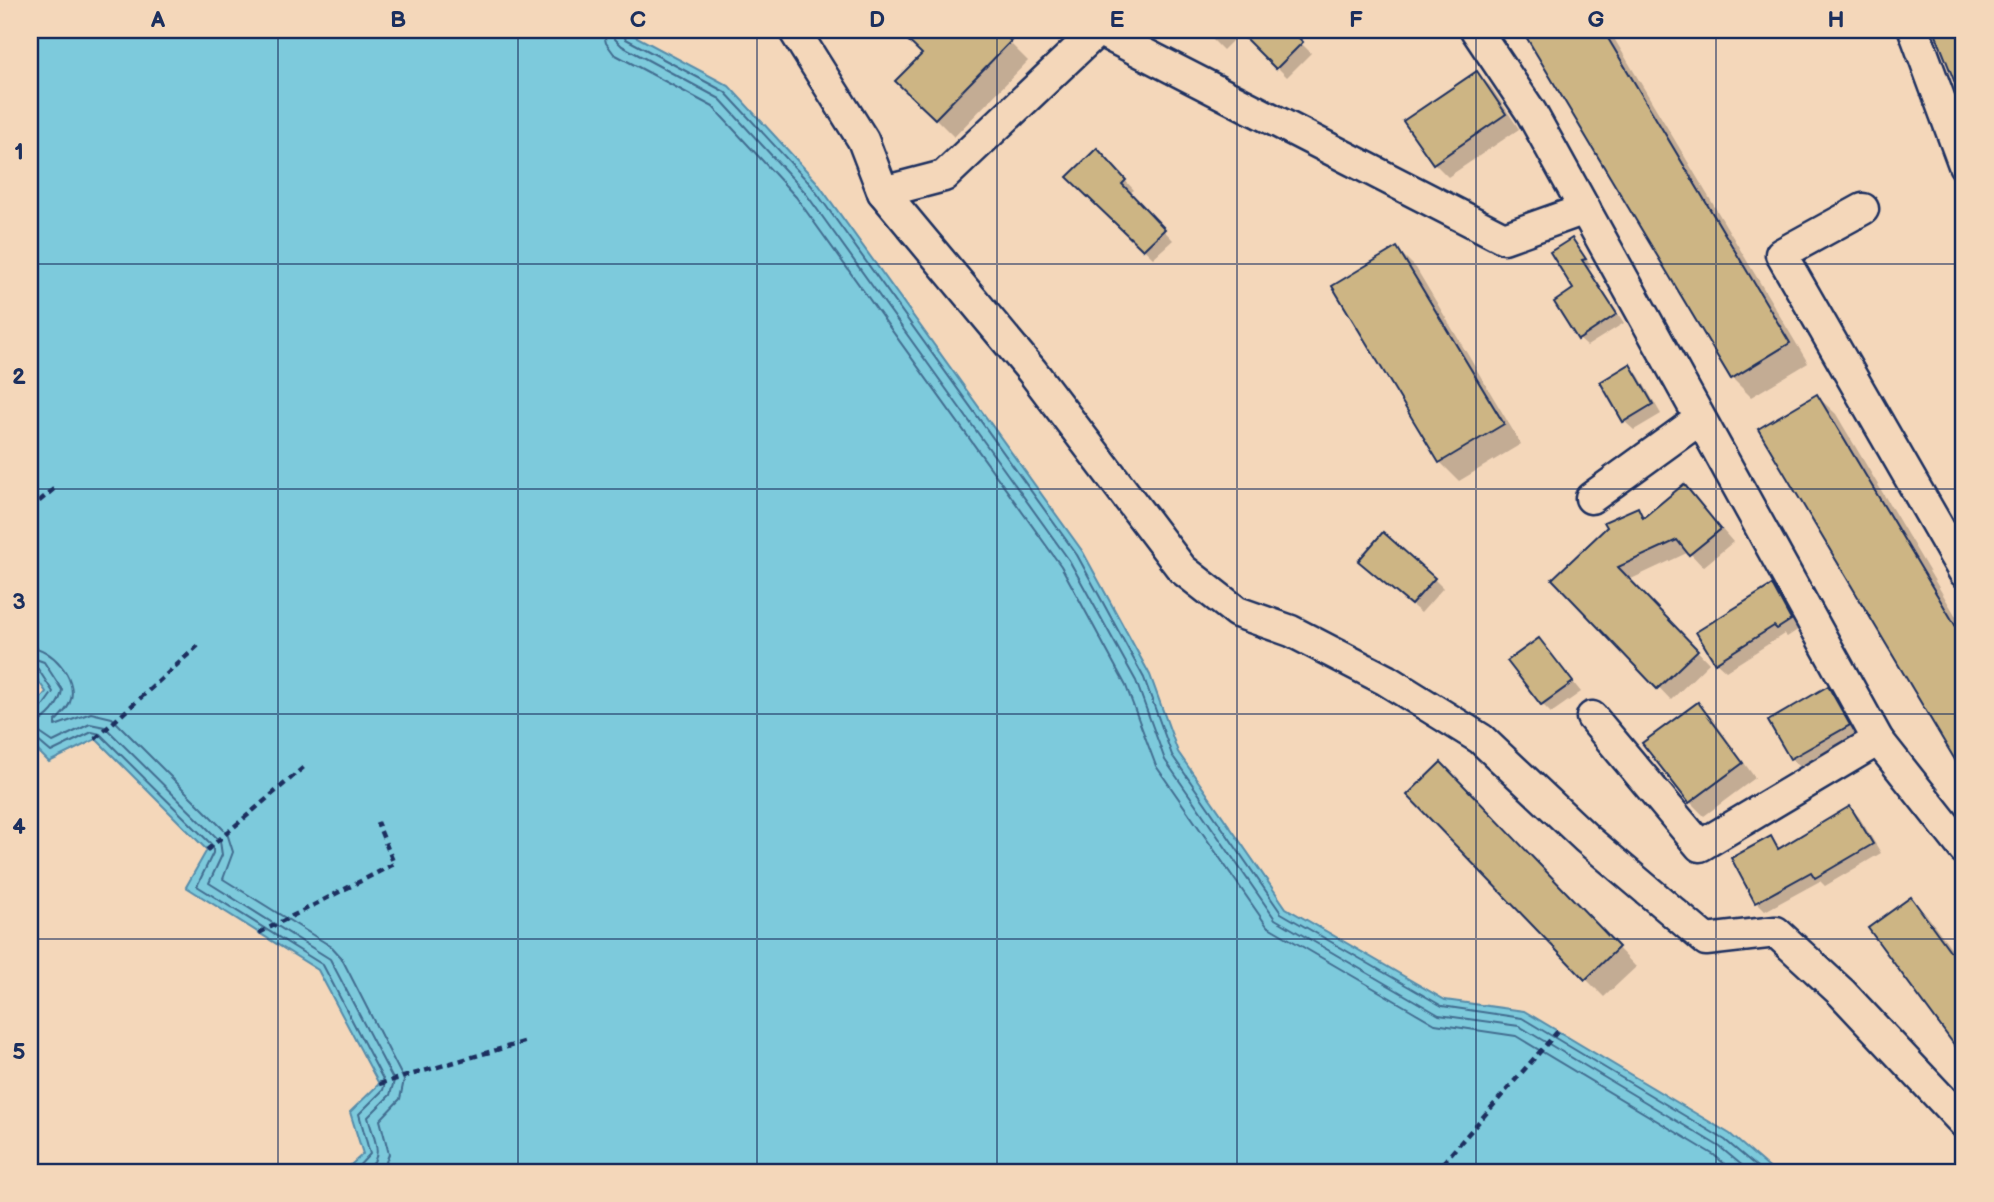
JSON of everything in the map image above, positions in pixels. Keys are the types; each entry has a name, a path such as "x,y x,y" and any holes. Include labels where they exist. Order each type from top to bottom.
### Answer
{"lane":[{"path":"793,30 863,141 884,192 1032,371 1182,569 1237,612 1292,631 1386,680 1481,739 1587,839 1706,940 1776,932 1842,993 1964,1123"},
{"path":"884,192 944,176 1098,30 1504,238 1585,209"},
{"path":"1476,30 1531,112 1878,740 1964,849"},
{"path":"1914,30 1964,165"},
{"path":"1863,209 1781,254 1964,572"},
{"path":"1591,498 1700,419"},
{"path":"1592,717 1700,846 1878,740"}],"path":[{"path":"30,509 56,487"},
{"path":"95,739 201,643"},
{"path":"207,850 304,766"},
{"path":"259,933 394,864 377,822"},
{"path":"1435,1172 1558,1031"},
{"path":"379,1084 524,1042"}],"water":[{"path":"30,30 624,30 729,86 816,181 1083,552 1150,675 1178,752 1286,908 1445,1000 1524,1011 1730,1134 1774,1172 343,1172 363,1154 350,1112 379,1084 318,970 186,887 207,850 96,739 49,762 30,743 30,711 46,692 30,669"}],"building":[{"path":"897,30 999,30 1011,41 935,119 895,81 922,54"},
{"path":"1237,30 1291,30 1303,42 1276,69"},
{"path":"1522,30 1603,30 1790,343 1731,379"},
{"path":"1934,30 1964,30 1964,103 1963,103"},
{"path":"1477,71 1506,114 1433,164 1403,121"},
{"path":"1097,148 1126,180 1122,184 1165,229 1143,250 1067,177"},
{"path":"1572,238 1586,259 1582,260 1617,314 1578,340 1554,302 1573,289 1550,252"},
{"path":"1397,247 1504,424 1439,463 1332,286"},
{"path":"1630,364 1653,404 1623,422 1600,382"},
{"path":"1817,394 1964,640 1964,775 1758,429"},
{"path":"1684,484 1721,529 1689,555 1677,540 1618,567 1698,650 1657,689 1552,579 1607,527 1604,522 1638,507 1643,518"},
{"path":"1383,532 1435,578 1411,605 1358,561"},
{"path":"1772,585 1791,620 1777,629 1774,626 1715,663 1696,632"},
{"path":"1539,638 1573,682 1541,705 1507,661"},
{"path":"1828,686 1850,725 1790,759 1768,721"},
{"path":"1698,702 1743,763 1689,803 1642,743"},
{"path":"1441,762 1619,947 1585,980 1407,795"},
{"path":"1850,806 1873,844 1815,878 1811,872 1755,903 1731,858 1771,836 1778,849"},
{"path":"1911,897 1964,970 1964,1058 1868,928"}]}
